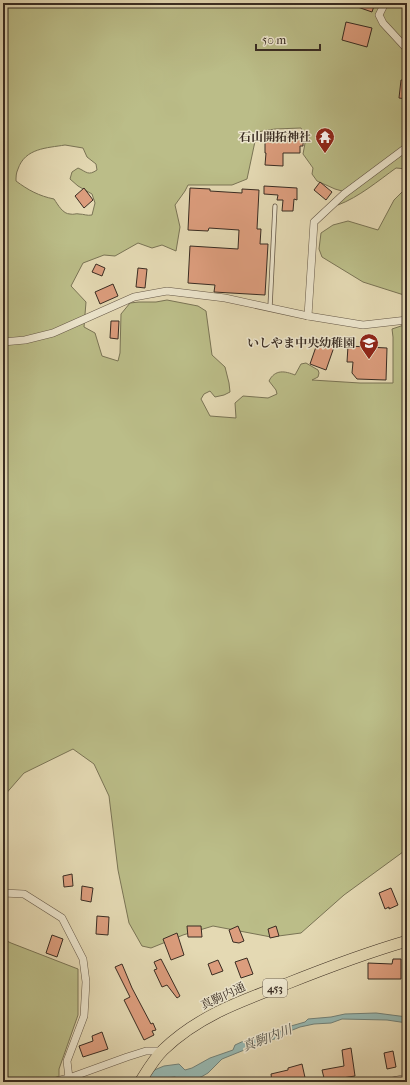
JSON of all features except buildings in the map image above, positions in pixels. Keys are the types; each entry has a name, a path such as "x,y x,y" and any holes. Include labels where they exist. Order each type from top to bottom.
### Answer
{"highway":[{"name":"真駒内通","path":"140,1082 159,1055 177,1037 210,1015 235,1003 342,962 407,942"}],"street":[{"path":"385,3 379,15 383,23 407,49"},
{"path":"308,316 314,222 344,194 407,147"},
{"path":"3,342 25,340 53,333 134,297 167,291 225,298 308,316 363,325 407,320"},
{"path":"3,893 24,894 62,918 83,960 86,982 84,1016 67,1061 69,1078"},
{"path":"52,1082 69,1078 146,1051 159,1055"},
{"path":"388,1082 407,1078"}],"lane":[{"path":"270,307 275,206"}],"green space":[{"path":"3,3 407,3 407,169 396,168 361,193 338,205 342,191 317,181 312,174 313,168 303,154 306,138 301,128 275,129 257,132 247,179 232,185 188,185 175,205 180,227 176,251 162,245 152,248 138,243 115,256 104,255 83,263 71,286 86,302 84,327 95,333 102,356 118,361 120,353 121,314 130,303 167,300 198,306 206,311 212,355 225,367 230,392 215,397 210,391 204,394 201,399 210,416 236,418 235,403 243,396 268,398 277,394 276,390 269,381 271,377 280,372 295,375 301,364 306,363 318,370 318,377 312,380 360,383 393,383 392,329 407,324 407,849 344,895 301,933 271,937 213,926 183,935 151,948 142,946 129,923 118,870 109,796 94,764 73,749 24,773 3,797","holes":["65,145 83,148 87,157 96,164 97,170 89,173 78,168 72,172 70,179 78,186 92,194 95,203 92,215 67,214 61,209 54,199 34,192 16,181 17,172 21,162 37,150"]},
{"path":"407,187 407,296 363,282 322,257 319,249 321,233 333,225 348,221 378,230 394,200"},
{"path":"3,939 78,969 78,1015 59,1069 59,1082 3,1082"}],"water":[{"name":"真駒内川","path":"376,1013 407,1017 407,1023 387,1020 342,1019 331,1023 314,1024 300,1027 281,1037 264,1042 222,1059 208,1073 187,1082 183,1082 175,1077 155,1079 148,1082 125,1082 164,1066 179,1064 185,1070 192,1068 210,1058 233,1050 235,1045 246,1040 255,1039 284,1030 291,1026 305,1022 308,1019 345,1014"}],"place":[{"name":"石山開拓神社","path":"325,154"},
{"name":"いしやま中央幼稚園","path":"369,360"}]}
